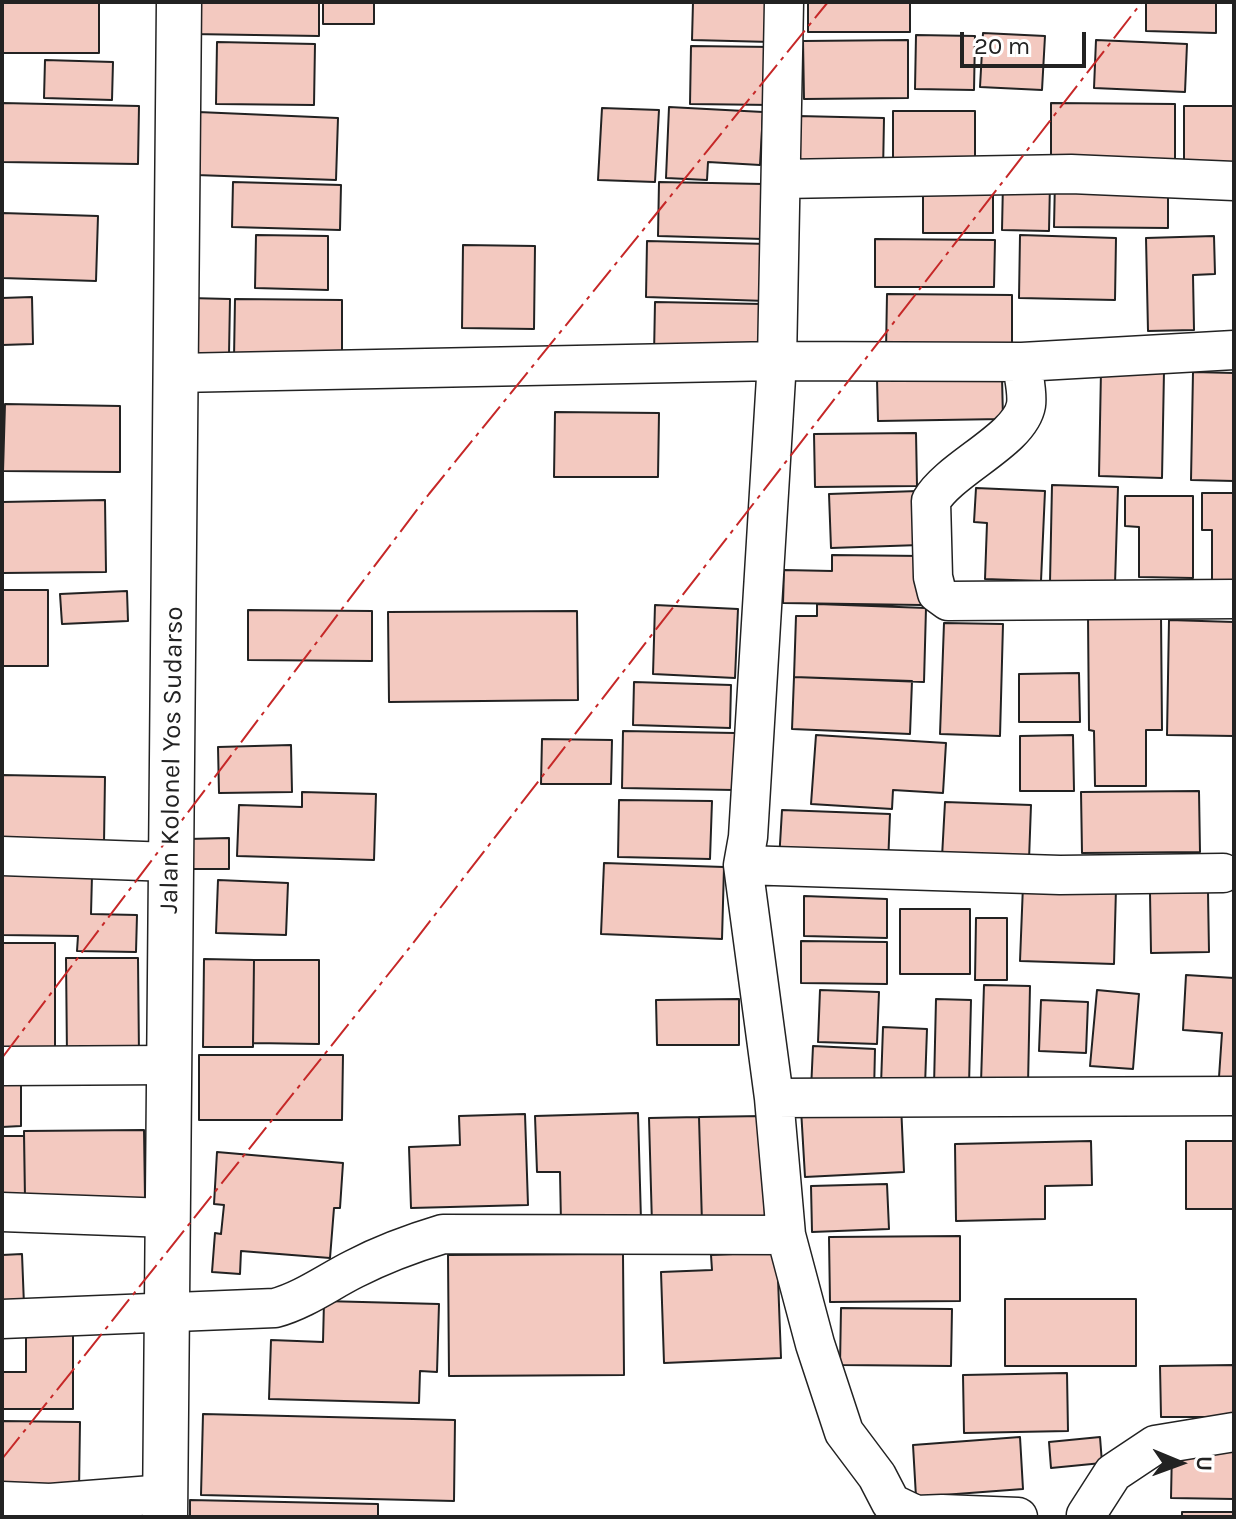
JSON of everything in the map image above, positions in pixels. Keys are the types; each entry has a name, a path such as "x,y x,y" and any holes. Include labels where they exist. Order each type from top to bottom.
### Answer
{"street":[{"name":"Jalan Kolonel Yos Sudarso","path":"165,1506 179,2"},
{"path":"784,2 777,361 748,837 743,865 774,1098 786,1235 815,1344 844,1432 877,1476 891,1503 916,1515 1018,1517"},
{"path":"782,179 1071,174 1234,181"},
{"path":"176,373 777,361 1022,362 1234,350"},
{"path":"1022,362 1026,402 1023,417 1015,428 973,461 931,501 933,577 937,593 948,601 1234,599"},
{"path":"2,856 171,862"},
{"path":"743,865 1060,875 1223,873"},
{"path":"2,1066 169,1065"},
{"path":"774,1098 1234,1096"},
{"path":"2,1212 168,1218"},
{"path":"2,1319 259,1309 293,1303 356,1268 409,1244 443,1234 786,1235"},
{"path":"1079,1516 1113,1473 1155,1445 1234,1432"},
{"path":"2,1501 165,1506"}],"building":[{"path":"2,2 99,2 99,53 2,53"},
{"path":"192,2 319,2 319,36 191,34"},
{"path":"323,2 374,2 374,24 323,24"},
{"path":"693,2 771,2 771,42 692,40"},
{"path":"808,2 910,2 910,32 808,32"},
{"path":"1146,2 1216,2 1216,33 1146,31"},
{"path":"983,33 1045,36 1042,90 980,87"},
{"path":"916,35 975,36 974,90 915,89"},
{"path":"908,40 908,98 804,99 803,41"},
{"path":"1096,40 1187,44 1185,92 1094,88"},
{"path":"217,42 315,44 314,105 216,104"},
{"path":"691,46 773,47 772,105 690,104"},
{"path":"45,60 113,62 112,100 44,98"},
{"path":"2,103 139,106 138,164 2,162"},
{"path":"1051,103 1175,104 1175,171 1051,171"},
{"path":"1184,106 1234,106 1234,168 1184,168"},
{"path":"669,107 763,112 760,165 708,162 707,180 666,178"},
{"path":"602,108 659,110 655,182 598,180"},
{"path":"893,111 975,111 975,167 893,168"},
{"path":"198,112 338,118 336,180 196,175"},
{"path":"798,116 884,118 883,173 796,171"},
{"path":"1055,179 1168,180 1168,228 1054,227"},
{"path":"233,182 341,185 340,230 232,227"},
{"path":"659,182 764,184 763,239 658,236"},
{"path":"1003,182 1050,183 1049,231 1002,230"},
{"path":"923,189 993,189 993,233 923,233"},
{"path":"2,213 98,216 96,281 2,278"},
{"path":"256,235 328,236 328,290 255,288"},
{"path":"1020,235 1116,238 1115,300 1019,298"},
{"path":"1214,236 1215,274 1193,275 1194,330 1148,331 1146,238"},
{"path":"875,239 995,240 994,287 875,287"},
{"path":"647,241 768,244 766,301 646,297"},
{"path":"463,245 535,246 534,329 462,328"},
{"path":"887,294 1012,295 1012,352 886,351"},
{"path":"32,297 33,344 2,345 2,298"},
{"path":"189,298 230,299 229,355 188,355"},
{"path":"235,299 342,300 342,359 234,358"},
{"path":"655,302 763,304 762,357 654,355"},
{"path":"1101,370 1164,371 1162,478 1099,476"},
{"path":"1193,372 1234,373 1234,481 1191,480"},
{"path":"1002,377 1003,419 878,421 877,379"},
{"path":"5,404 120,406 120,472 3,471"},
{"path":"555,412 659,413 658,477 554,477"},
{"path":"916,433 917,486 815,487 814,434"},
{"path":"1052,485 1118,487 1115,584 1050,582"},
{"path":"976,488 1045,491 1041,581 985,579 987,523 974,522"},
{"path":"918,491 920,545 831,548 829,494"},
{"path":"1202,493 1234,493 1234,582 1212,581 1212,530 1202,530"},
{"path":"1125,496 1193,496 1193,578 1139,577 1139,527 1125,526"},
{"path":"105,500 106,572 2,573 2,502"},
{"path":"832,555 922,556 921,605 783,603 784,570 832,571"},
{"path":"2,590 48,590 48,666 2,666"},
{"path":"127,591 128,621 62,624 60,594"},
{"path":"817,604 926,608 924,682 794,677 796,616 817,616"},
{"path":"655,605 738,609 735,678 653,674"},
{"path":"248,610 372,611 372,661 248,660"},
{"path":"577,611 578,700 389,702 388,612"},
{"path":"1161,615 1162,730 1146,730 1146,786 1095,786 1094,731 1089,730 1088,616"},
{"path":"1169,620 1234,622 1234,736 1167,735"},
{"path":"944,623 1003,624 1000,736 940,734"},
{"path":"1079,673 1080,722 1019,722 1019,674"},
{"path":"794,677 912,681 910,734 792,729"},
{"path":"634,682 731,685 730,728 633,725"},
{"path":"623,731 735,733 734,790 622,788"},
{"path":"816,735 946,743 943,793 893,790 892,809 811,804"},
{"path":"1073,735 1074,791 1020,791 1020,736"},
{"path":"542,739 612,740 611,784 541,784"},
{"path":"291,745 292,792 219,793 218,747"},
{"path":"2,775 105,777 104,843 2,842"},
{"path":"1199,791 1200,852 1082,853 1081,792"},
{"path":"302,792 376,794 374,860 237,856 239,805 302,807"},
{"path":"619,800 712,801 710,859 618,857"},
{"path":"945,802 1031,805 1029,860 942,857"},
{"path":"782,810 890,814 888,865 779,861"},
{"path":"229,838 229,869 188,869 188,839"},
{"path":"604,863 724,867 722,939 601,934"},
{"path":"2,872 92,875 91,914 137,915 136,952 77,951 78,936 2,935"},
{"path":"218,880 288,883 286,935 216,933"},
{"path":"1023,885 1116,888 1114,964 1020,961"},
{"path":"1208,892 1209,952 1151,953 1150,893"},
{"path":"804,896 887,899 887,938 804,936"},
{"path":"900,909 970,909 970,974 900,974"},
{"path":"976,918 1007,918 1007,980 975,980"},
{"path":"801,941 887,942 887,984 801,983"},
{"path":"2,943 55,943 55,1052 2,1052"},
{"path":"66,958 138,958 139,1056 67,1057"},
{"path":"204,959 254,960 253,1047 203,1047"},
{"path":"254,960 319,960 319,1044 253,1043"},
{"path":"1186,975 1234,978 1234,1078 1219,1077 1222,1033 1183,1030"},
{"path":"984,985 1030,986 1028,1085 981,1083"},
{"path":"820,990 879,992 877,1044 818,1042"},
{"path":"1097,990 1139,994 1133,1069 1090,1066"},
{"path":"739,999 739,1045 657,1045 656,1000"},
{"path":"936,999 971,1000 969,1086 934,1086"},
{"path":"1041,1000 1088,1002 1086,1053 1039,1051"},
{"path":"883,1027 927,1029 925,1086 881,1085"},
{"path":"813,1046 875,1049 874,1093 811,1090"},
{"path":"199,1055 343,1055 342,1120 199,1120"},
{"path":"21,1075 21,1126 2,1127 2,1076"},
{"path":"901,1104 904,1172 805,1177 801,1109"},
{"path":"638,1113 641,1221 561,1224 560,1172 537,1172 535,1116"},
{"path":"525,1114 528,1205 411,1208 409,1147 460,1145 459,1116"},
{"path":"763,1116 765,1222 702,1224 699,1117"},
{"path":"699,1117 702,1224 652,1225 649,1118"},
{"path":"144,1130 145,1198 25,1199 24,1131"},
{"path":"2,1136 24,1136 25,1199 2,1199"},
{"path":"1091,1141 1092,1185 1045,1186 1045,1219 956,1221 955,1144"},
{"path":"1186,1141 1234,1141 1234,1209 1186,1209"},
{"path":"217,1152 343,1163 340,1208 334,1208 330,1258 241,1251 240,1274 212,1272 215,1233 221,1234 224,1205 214,1204"},
{"path":"887,1184 889,1229 812,1232 811,1186"},
{"path":"960,1236 960,1301 830,1302 829,1237"},
{"path":"777,1252 781,1358 664,1363 661,1272 712,1270 711,1255"},
{"path":"22,1254 24,1305 2,1305 2,1255"},
{"path":"623,1254 624,1375 449,1376 448,1255"},
{"path":"1005,1299 1136,1299 1136,1366 1005,1366"},
{"path":"324,1301 439,1304 437,1372 420,1371 419,1403 269,1399 271,1340 323,1342"},
{"path":"841,1308 952,1309 951,1366 840,1365"},
{"path":"26,1330 73,1330 73,1409 2,1409 2,1372 26,1372"},
{"path":"1234,1365 1234,1417 1161,1417 1160,1366"},
{"path":"1067,1373 1068,1431 964,1433 963,1375"},
{"path":"203,1414 455,1420 454,1501 201,1495"},
{"path":"2,1421 80,1422 79,1492 2,1491"},
{"path":"1020,1437 1023,1489 916,1497 913,1445"},
{"path":"1100,1437 1102,1463 1051,1468 1049,1442"},
{"path":"1172,1448 1234,1449 1234,1499 1171,1498"},
{"path":"190,1500 378,1504 378,1517 190,1517"},
{"path":"1182,1512 1234,1512 1234,1517 1182,1517"}],"power":[{"path":"2,1058 429,494 828,2"},
{"path":"2,1459 410,947 1142,2"}]}
